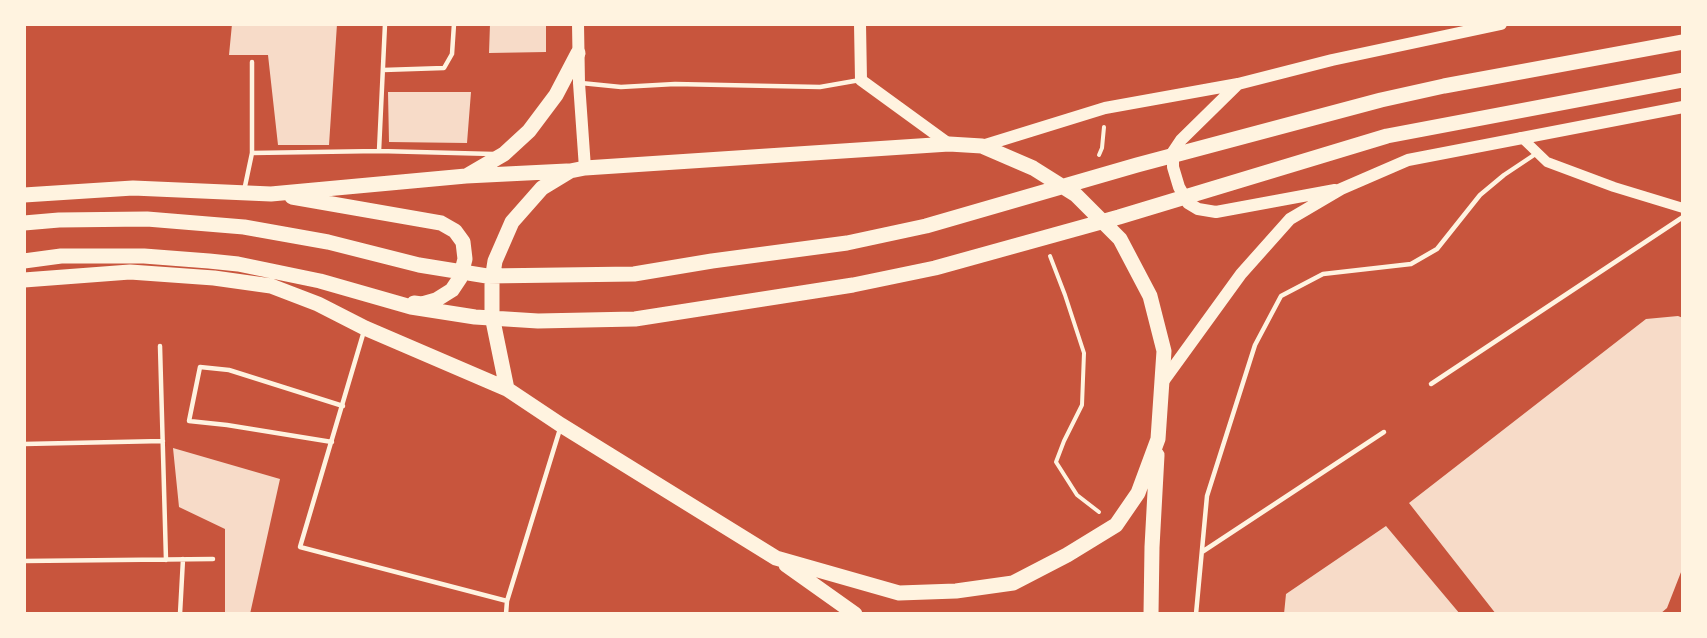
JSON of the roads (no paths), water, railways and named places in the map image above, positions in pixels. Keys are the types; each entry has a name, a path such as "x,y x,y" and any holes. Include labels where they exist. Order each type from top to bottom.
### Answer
{"main road":[{"path":"578,24 578,169"},
{"path":"860,24 861,80 949,144"},
{"path":"982,146 1105,108 1238,84 1332,60 1501,24"},
{"path":"24,224 59,220 147,219 244,226 419,265 487,276 634,274 847,243 927,226 1137,165 1381,100 1444,86 1683,42"},
{"path":"466,176 504,154 529,131 556,95 578,53"},
{"path":"24,261 61,256 144,256 228,263 320,281 411,307 475,317 538,321 635,319 853,285 934,268 1119,217 1387,136 1683,80"},
{"path":"1238,84 1181,140 1173,152 1173,167 1179,187 1188,203 1198,209 1215,212 1341,189"},
{"path":"1162,383 1241,274 1290,219 1341,189 1408,160 1683,106"},
{"path":"24,195 133,188 271,194 466,176 949,144 982,146 1033,168 1076,195 1120,239 1150,296 1164,351 1152,548 1151,614"},
{"path":"507,389 492,316 492,280 495,261 512,222 542,188 578,169"},
{"path":"214,278 264,273 359,295 400,303 422,304 436,300 452,290 460,278 465,259 463,243 455,231 441,223 271,194"},
{"path":"24,280 130,272 214,278 271,286 318,304 365,328 507,389 776,558 855,614"},
{"path":"776,558 899,593 956,591 1013,583 1067,555 1116,525 1138,493 1158,439"}],"street":[{"path":"1521,137 1547,162 1614,187 1683,208"}],"lane":[{"path":"379,151 385,24"},
{"path":"383,70 444,68 452,54 454,24"},
{"path":"243,193 252,153 252,62"},
{"path":"579,83 621,87 675,84 820,87 861,80"},
{"path":"252,153 379,151 504,154"},
{"path":"1196,614 1207,496 1255,345 1281,296 1323,274 1412,264 1437,249 1488,189 1504,175 1537,153"},
{"path":"1431,384 1683,217"},
{"path":"365,328 300,548 507,601"},
{"path":"160,346 166,560"},
{"path":"332,442 227,424 189,421 200,367 229,370 343,406"},
{"path":"506,614 507,601 561,425"},
{"path":"1202,552 1384,432"},
{"path":"24,444 163,441"},
{"path":"180,614 183,560"},
{"path":"24,561 213,560"}]}
